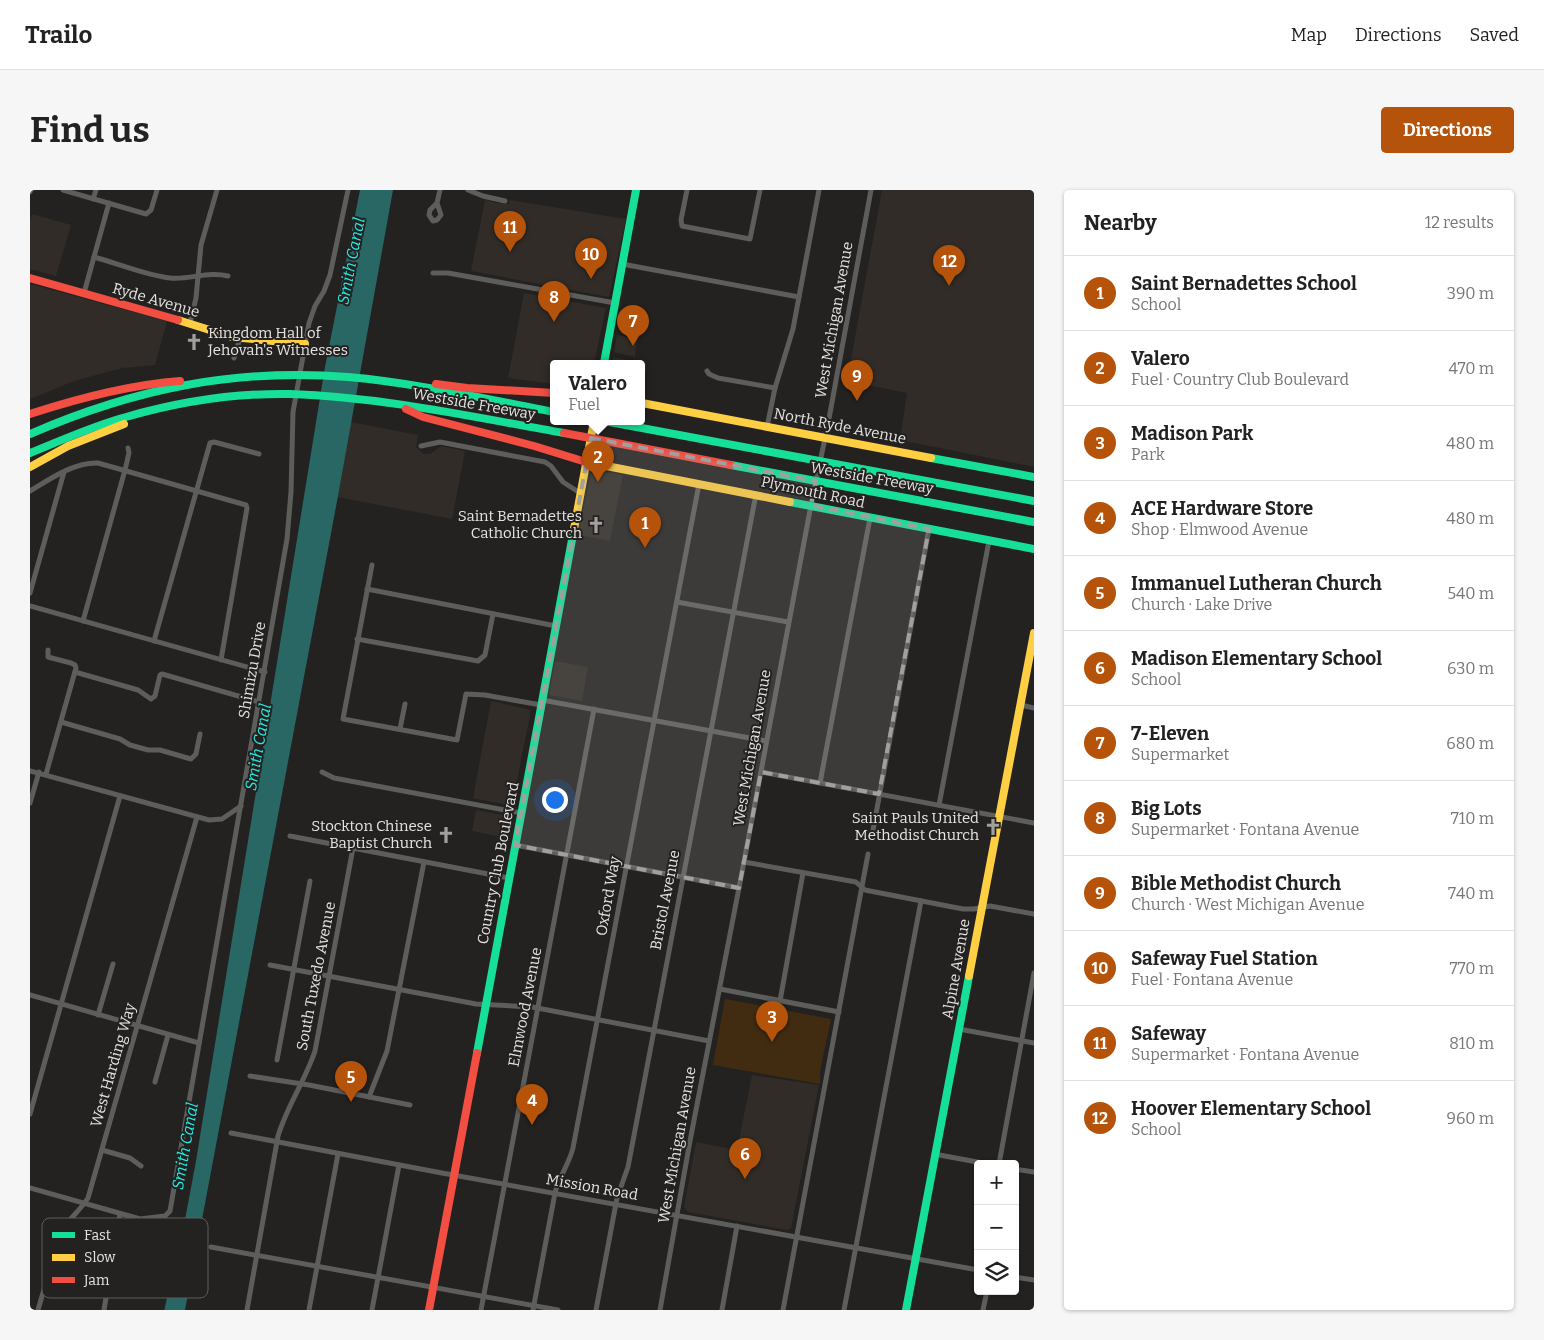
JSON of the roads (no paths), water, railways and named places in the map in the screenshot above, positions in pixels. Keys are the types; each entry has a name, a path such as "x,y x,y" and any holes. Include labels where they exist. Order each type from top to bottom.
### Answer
{"main road":[{"path":"605,360 636,190"},
{"name":"Ryde Avenue","path":"30,278 240,338 304,344"},
{"name":"Westside Freeway","path":"30,434 97,407 182,386 224,379 291,375 342,376 389,382 550,411"},
{"path":"30,414 122,388 168,381 224,379"},
{"path":"389,382 419,382 467,388 550,393"},
{"name":"Westside Freeway","path":"30,453 124,417 167,407 240,396 289,394 368,399 610,441 806,480 1034,522"},
{"name":"Plymouth Road","path":"391,403 423,417 543,448 586,462 1034,548"},
{"name":"North Ryde Avenue","path":"645,404 1034,477"},
{"path":"30,467 68,446 167,407"},
{"name":"Country Club Boulevard","path":"429,1310 593,425"},
{"name":"Westside Freeway","path":"629,425 1034,501"},
{"name":"Alpine Avenue","path":"906,1310 1034,633"}],"street":[{"path":"63,190 147,213 151,210 157,190"},
{"path":"93,199 96,190"},
{"path":"190,323 196,298 201,245 217,190"},
{"name":"Shimizu Drive","path":"155,1218 168,1215 174,1192 260,702 287,539 291,492 292,419 304,344 315,306 324,291 330,275 348,190"},
{"path":"437,203 440,190"},
{"path":"468,190 478,195 505,201"},
{"path":"687,190 681,220 682,226 750,239 760,190"},
{"path":"767,427 774,388 793,328 819,190"},
{"name":"West Michigan Avenue","path":"660,1310 709,1041 871,190"},
{"path":"495,199 496,191"},
{"path":"84,293 109,203"},
{"path":"94,257 168,278 206,274 228,276"},
{"path":"622,264 798,297"},
{"path":"433,273 448,273 615,303"},
{"path":"234,358 240,338"},
{"path":"707,371 718,378 774,388"},
{"path":"154,641 210,443 214,442 259,454"},
{"path":"421,446 440,442 545,462 563,482 580,493"},
{"path":"83,621 125,470 129,453 128,448"},
{"path":"30,491 79,465 91,463 104,464 243,504 247,508 221,660"},
{"path":"30,593 64,472"},
{"name":"Oxford Way","path":"534,1308 555,1193 557,1185 571,1158 699,484"},
{"name":"Bristol Avenue","path":"596,1310 616,1204 628,1167 756,494"},
{"path":"820,783 870,518"},
{"path":"873,830 929,529"},
{"path":"939,805 989,540"},
{"path":"372,565 343,719 458,740 466,694 485,695 594,709 766,742"},
{"path":"367,590 556,626"},
{"path":"677,602 788,622"},
{"path":"30,606 265,672"},
{"path":"358,640 474,661 481,660 485,655 492,614"},
{"path":"46,774 75,672 75,665 48,657 48,650"},
{"path":"75,672 138,690 151,699 155,696 160,675 162,674 260,702"},
{"path":"400,729 405,704"},
{"path":"1021,705 1034,708"},
{"name":"Elmwood Avenue","path":"481,1310 594,709"},
{"path":"61,722 120,739 130,745 148,750 160,750 191,759 196,754 200,734"},
{"path":"30,771 213,821 222,819 241,806"},
{"path":"30,803 39,772"},
{"path":"322,772 334,778 521,813"},
{"path":"760,772 1034,823"},
{"path":"30,1114 120,796"},
{"name":"West Harding Way","path":"73,1218 88,1198 197,817"},
{"path":"290,836 509,878"},
{"path":"515,845 739,888"},
{"name":"South Tuxedo Avenue","path":"247,1310 282,1123 315,1051 353,848"},
{"path":"783,1310 868,854"},
{"path":"370,1097 388,1051 424,862"},
{"path":"744,862 856,882 870,891 921,901 968,909 981,906 999,907 1034,914"},
{"path":"780,1001 803,873"},
{"path":"277,1060 310,881"},
{"path":"844,1310 921,901"},
{"path":"98,1015 113,964"},
{"path":"270,966 485,1005 538,1009 709,1041"},
{"path":"1000,1160 1034,972"},
{"path":"720,989 839,1012"},
{"path":"30,995 200,1043"},
{"path":"959,1029 1034,1043"},
{"path":"155,1082 168,1035"},
{"path":"250,1076 410,1105"},
{"name":"Mission Road","path":"232,1133 277,1143 974,1269"},
{"path":"102,1150 130,1158 141,1166"},
{"path":"309,1310 338,1154"},
{"path":"934,1154 974,1161"},
{"path":"372,1310 398,1165"},
{"path":"1019,1169 1034,1172"},
{"path":"30,1188 120,1214 119,1218"},
{"name":"Shimizu Drive","path":"120,1214 138,1218"},
{"path":"722,1310 737,1226"},
{"path":"211,1246 484,1296 534,1308 558,1310"},
{"path":"1019,1278 1034,1280"},
{"path":"983,1310 986,1295"},
{"name":"West Harding Way","path":"38,1310 42,1296"}],"water":[{"path":"360,190 393,190 338,496 202,1218 185,1218 196,1161 325,367"},
{"path":"170,1298 187,1298 185,1310 168,1310"}],"waterway":[{"name":"Smith Canal","path":"167,1310 169,1298"}],"place":[{"name":"Safeway","path":"510,252"},
{"name":"Safeway Fuel Station","path":"591,279"},
{"name":"Hoover Elementary School","path":"949,286"},
{"name":"Big Lots","path":"554,322"},
{"name":"Kingdom Hall of Jehovah's Witnesses","path":"194,342"},
{"name":"7-Eleven","path":"633,346"},
{"name":"Bible Methodist Church","path":"857,401"},
{"name":"Valero","path":"598,482"},
{"name":"Saint Bernadettes Catholic Church","path":"596,525"},
{"name":"Saint Bernadettes School","path":"645,548"},
{"name":"Saint Pauls United Methodist Church","path":"993,827"},
{"name":"Stockton Chinese Baptist Church","path":"446,835"},
{"name":"Madison Park","path":"772,1042"},
{"name":"Immanuel Lutheran Church","path":"351,1102"},
{"name":"ACE Hardware Store","path":"532,1125"},
{"name":"Madison Elementary School","path":"745,1179"}]}
